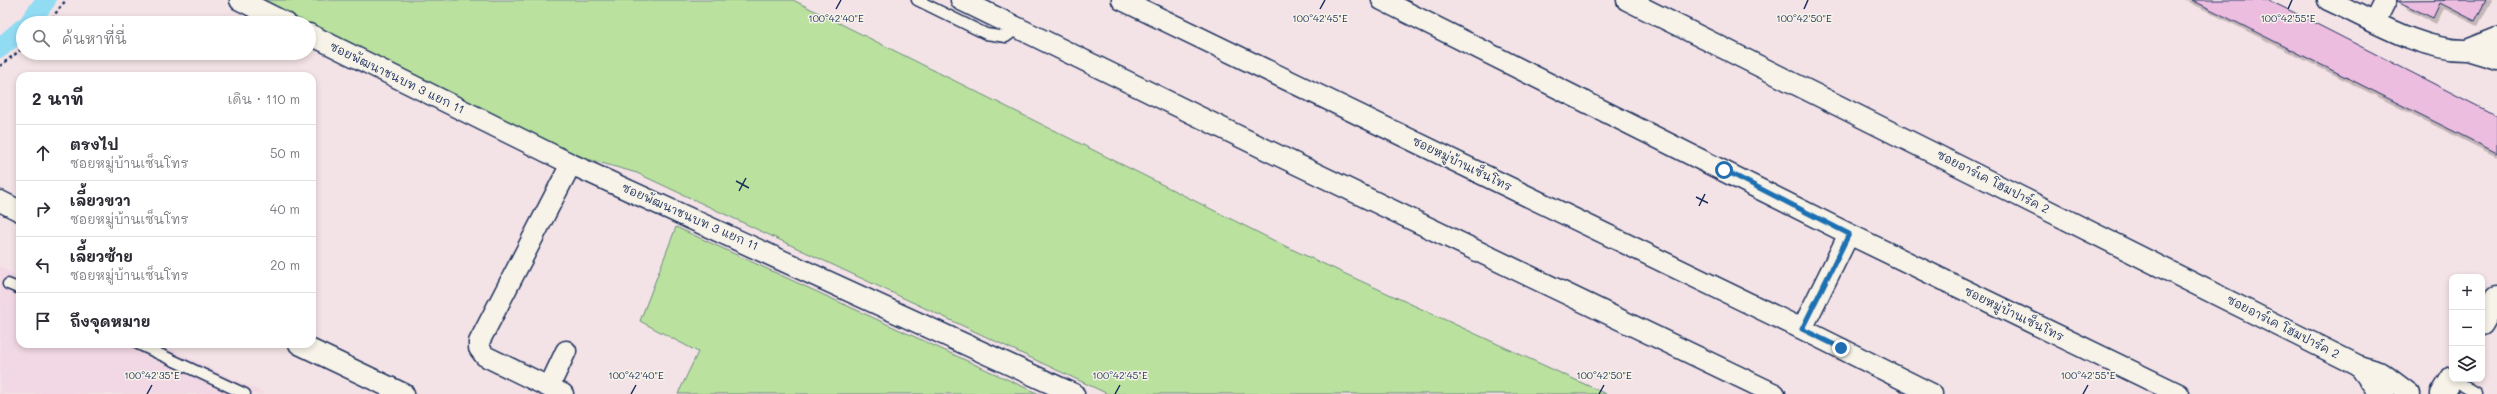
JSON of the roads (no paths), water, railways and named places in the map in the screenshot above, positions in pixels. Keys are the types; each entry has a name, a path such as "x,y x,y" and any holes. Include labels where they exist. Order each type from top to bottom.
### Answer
{"street":[{"path":"240,0 272,16"},
{"path":"961,0 1274,154 1775,394"},
{"name":"ซอยหมู่บ้านเซ็นโทร","path":"1122,0 1802,329 1932,394"},
{"name":"ซอยหมู่บ้านเซ็นโทร","path":"1382,0 1849,234 2179,394"},
{"name":"ซอยอาร์เค โฮมปาร์ค 2","path":"1627,0 2359,366 2382,373 2410,394"},
{"path":"2328,0 2432,46 2450,51 2467,50 2495,45"},
{"path":"2375,22 2386,0"},
{"name":"ซอยพัฒนาชนบท 3 แยก 11","path":"316,37 571,164 1074,394"},
{"path":"566,351 556,390 480,353 479,342 571,164"},
{"path":"0,201 16,209"},
{"path":"1802,329 1849,234"},
{"path":"2485,319 2497,297"},
{"path":"307,348 404,394"},
{"name":"ซอยอาร์เค โฮมปาร์ค 2","path":"2359,366 2376,389 2383,394"},
{"path":"2442,394 2450,382"}],"lane":[{"path":"917,0 986,34 1006,37 1018,28"},
{"path":"8,284 16,287"},
{"path":"147,348 246,394"},
{"path":"2457,382 2477,394"}],"waterway":[{"path":"34,16 46,0"},
{"path":"0,48 16,34"}]}
